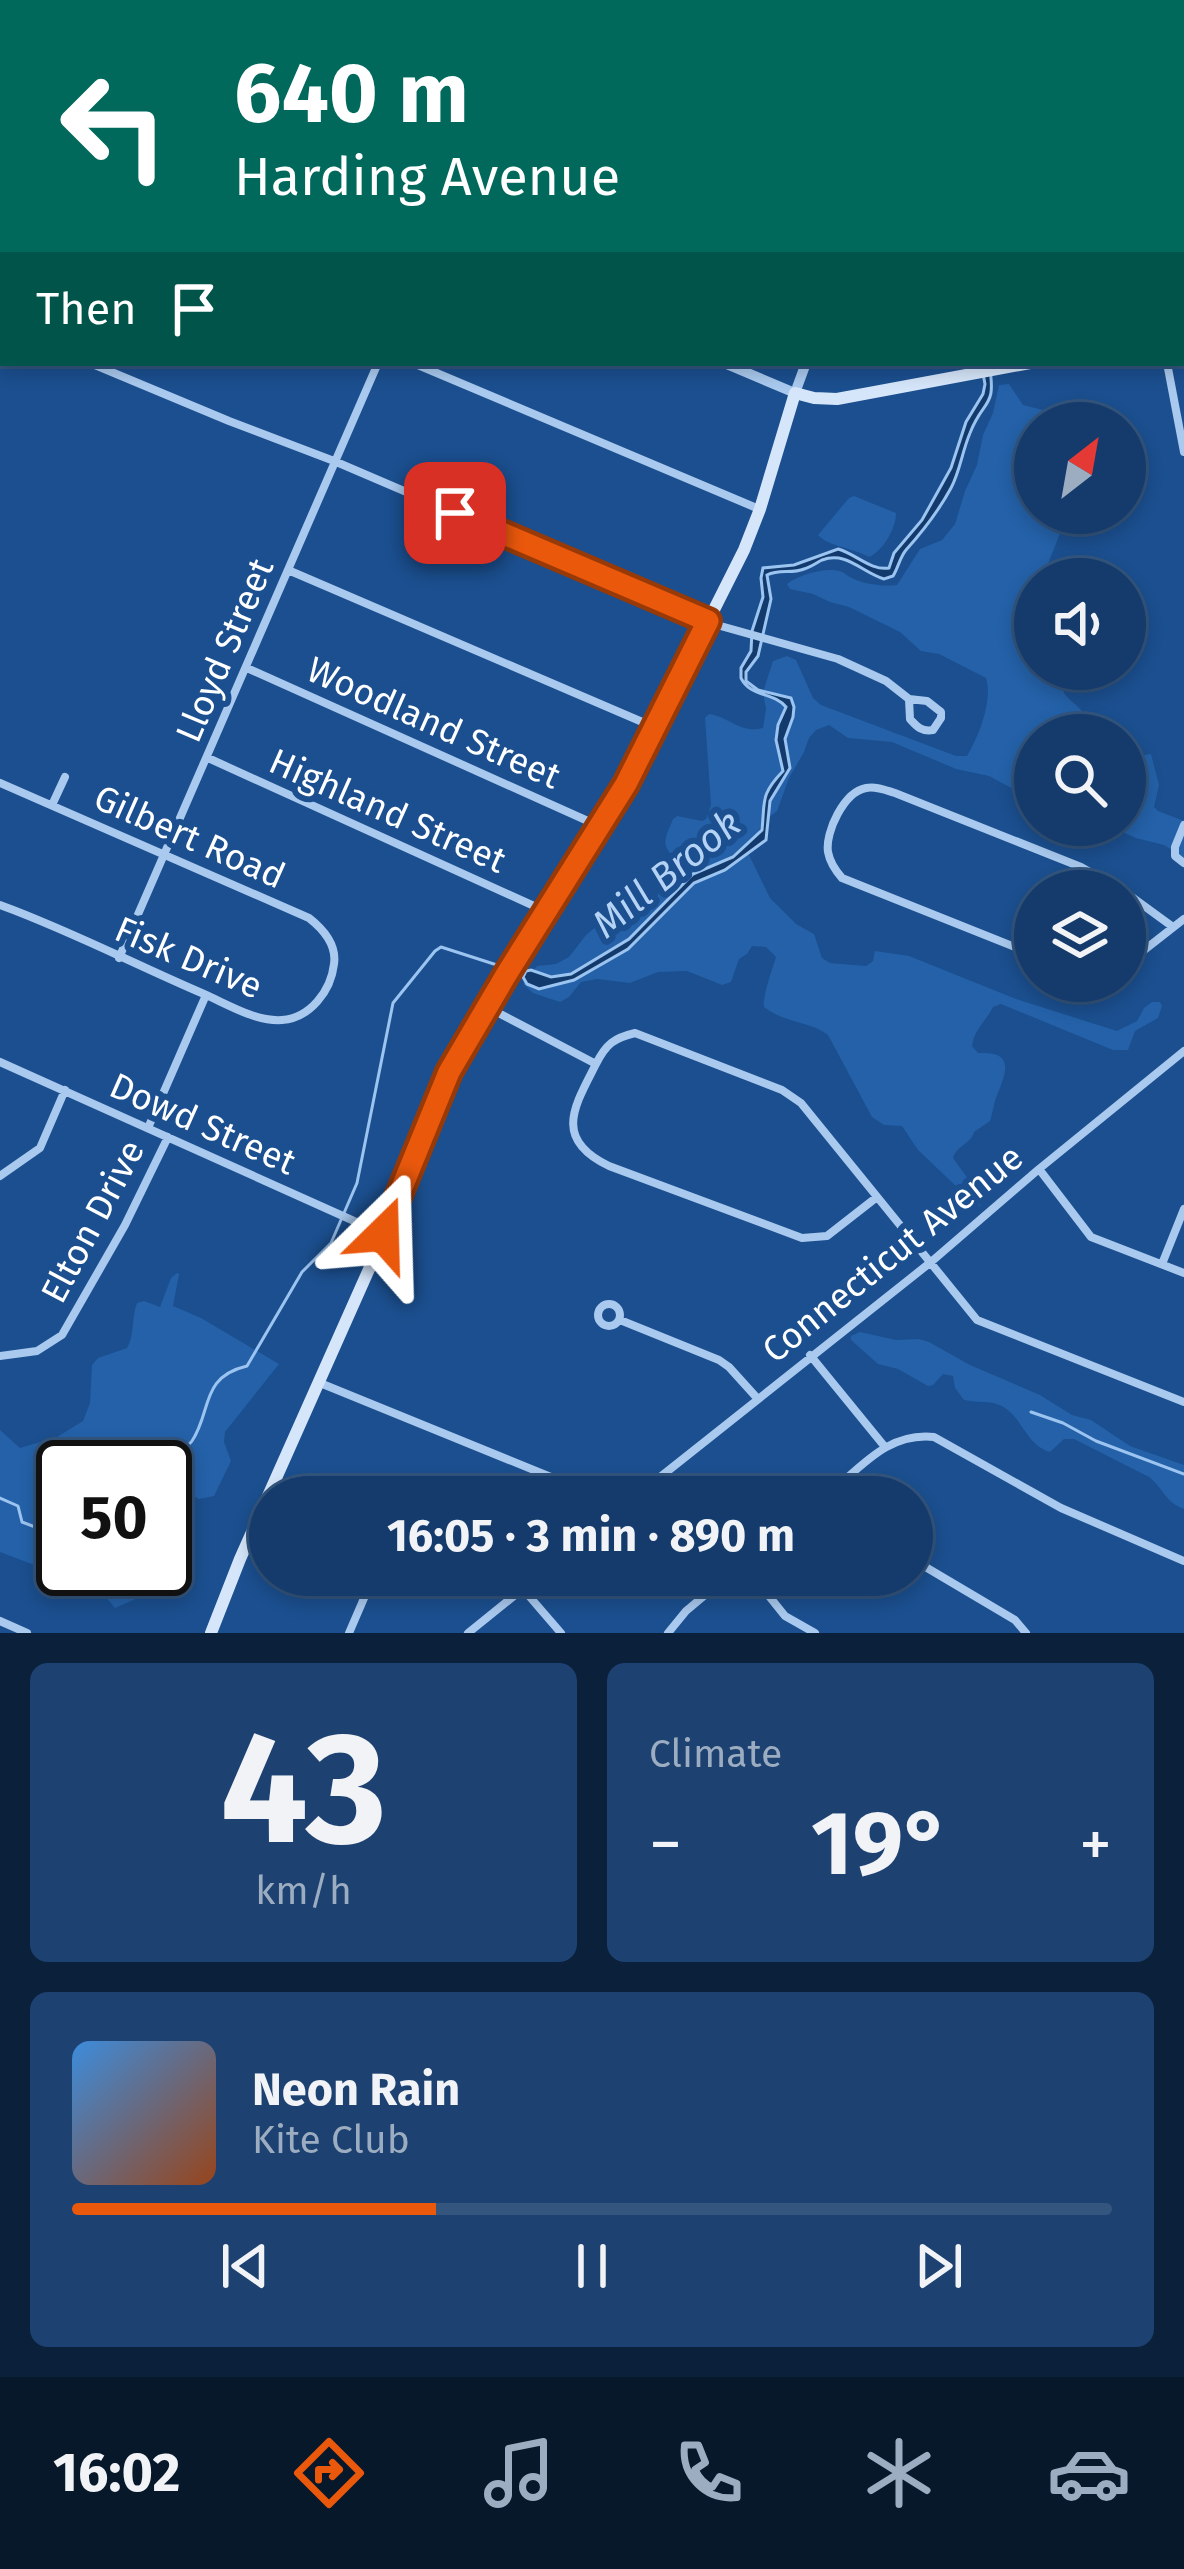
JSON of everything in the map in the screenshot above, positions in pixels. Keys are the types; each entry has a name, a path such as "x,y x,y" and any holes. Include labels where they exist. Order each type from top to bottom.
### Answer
{"main road":[{"path":"277,1476 449,1072 626,784 744,550 795,393 837,399 1015,366"},
{"path":"211,1633 249,1542"}],"street":[{"path":"96,366 334,460 708,621 838,659 886,681 909,699 928,701 941,712 933,730 919,728 910,719 909,699"},
{"name":"Lloyd Street","path":"119,958 377,366"},
{"path":"419,366 760,509"},
{"path":"731,366 795,393 805,366"},
{"path":"1168,366 1184,452"},
{"path":"288,570 656,727"},
{"name":"Woodland Street","path":"247,668 599,826"},
{"name":"Highland Street","path":"208,758 547,912"},
{"path":"52,805 65,777"},
{"name":"Gilbert Road","path":"0,782 308,918 328,936 334,963"},
{"path":"1014,948 842,878 827,845 842,805 858,790 869,787 895,793 1087,870"},
{"path":"1184,825 1175,847 1175,856 1184,863"},
{"name":"Fisk Drive","path":"0,905 259,1018 276,1021 311,1009 322,997 334,963"},
{"path":"1146,908 1173,927"},
{"path":"1146,948 1184,919"},
{"path":"148,1127 206,995"},
{"path":"487,1007 596,1064"},
{"path":"877,1197 827,1236 802,1238 609,1166 581,1149 575,1135 575,1105 605,1046 635,1033 782,1090 801,1103 931,1262 976,1320 1184,1402"},
{"name":"Connecticut Avenue","path":"661,1476 931,1262 1184,1051"},
{"name":"Dowd Street","path":"0,1062 383,1234"},
{"path":"0,1176 40,1148 65,1090"},
{"name":"Elton Drive","path":"0,1356 37,1351 62,1335 125,1225 168,1137"},
{"path":"1039,1169 1091,1237 1184,1273"},
{"path":"1162,1264 1184,1210"},
{"path":"620,1320 719,1360 757,1398"},
{"path":"810,1355 885,1447"},
{"path":"320,1383 548,1476"},
{"path":"851,1476 903,1438 934,1437 1061,1508 1184,1561"},
{"path":"933,1571 1015,1620 1026,1633"},
{"path":"349,1633 365,1596"},
{"path":"468,1633 514,1596"},
{"path":"529,1596 561,1633"},
{"path":"668,1633 704,1596"},
{"path":"769,1596 785,1616 815,1633"},
{"path":"0,1621 27,1633"}],"shaded area":[{"path":"982,366 989,366 990,396 970,433 957,475 893,576 884,579 839,558 767,575 771,599 758,656 746,672 746,681 758,690 791,698 794,707 785,739 790,768 770,801 766,840 725,870 694,883 628,949 574,980 539,989 527,984 526,971 551,977 571,974 629,939 693,874 733,857 762,830 767,793 783,771 776,740 786,707 750,688 741,678 763,597 763,568 794,565 838,549 876,567 889,568 894,553 922,520 951,468 985,384"},
{"path":"1009,384 1021,402 1014,402 1014,534 1060,534 1050,558 1014,558 1014,690 1064,690 1084,714 1014,714 1014,789 892,742 848,738 829,725 816,730 777,811 762,823 749,855 770,898 796,924 814,934 822,958 830,963 866,966 875,951 909,956 1014,1002 1117,1031 1137,1021 1152,1002 1160,1002 1158,1018 1135,1031 1128,1050 1113,1050 1001,1004 993,1007 972,1046 978,1053 999,1056 1004,1074 990,1121 953,1158 984,1201 978,1207 918,1150 902,1126 884,1125 872,1117 828,1035 764,1007 776,957 766,947 752,946 739,959 731,982 722,985 687,971 658,972 630,983 581,982 560,1002 533,993 523,984 537,966 569,957 609,916 629,920 647,913 680,872 682,863 666,844 673,819 702,821 711,805 705,718 709,714 748,729 763,728 763,692 773,661 787,656 796,660 821,705 956,756 967,756 986,707 986,678 939,654 921,651 900,632 849,607 790,589 787,584 829,570 867,583 897,585 920,549 942,540 955,524 999,385"},
{"path":"854,496 896,513 888,539 869,557 818,535"},
{"path":"1151,754 1159,785 1154,807 1184,821 1184,858 1146,840 1146,755"},
{"path":"179,1274 173,1306 279,1364 225,1432 231,1461 214,1496 199,1499 192,1495 192,1440 47,1440 83,1421 90,1403 92,1365 98,1358 127,1348 137,1303 160,1307 171,1278"},
{"path":"860,1332 929,1342 1072,1415 1091,1420 1130,1446 1184,1465 1184,1509 1149,1477 1074,1439 1064,1439 1050,1452 1042,1449 1002,1406 964,1400 953,1376 943,1374 928,1386 878,1364 851,1340"},
{"path":"0,1430 20,1448 36,1443 36,1566 0,1552"},
{"path":"104,1596 143,1596 115,1608"}],"waterway":[{"name":"Mill Brook","path":"192,1441 214,1387 221,1378 247,1366 302,1272 331,1243 357,1183 393,1003 441,947 497,965"},
{"path":"1031,1412 1184,1474"},
{"name":"Mill Brook","path":"0,1498 18,1506 22,1522 36,1527"}],"route":[{"path":"383,1234 449,1072 626,784 708,621 455,513"}]}
